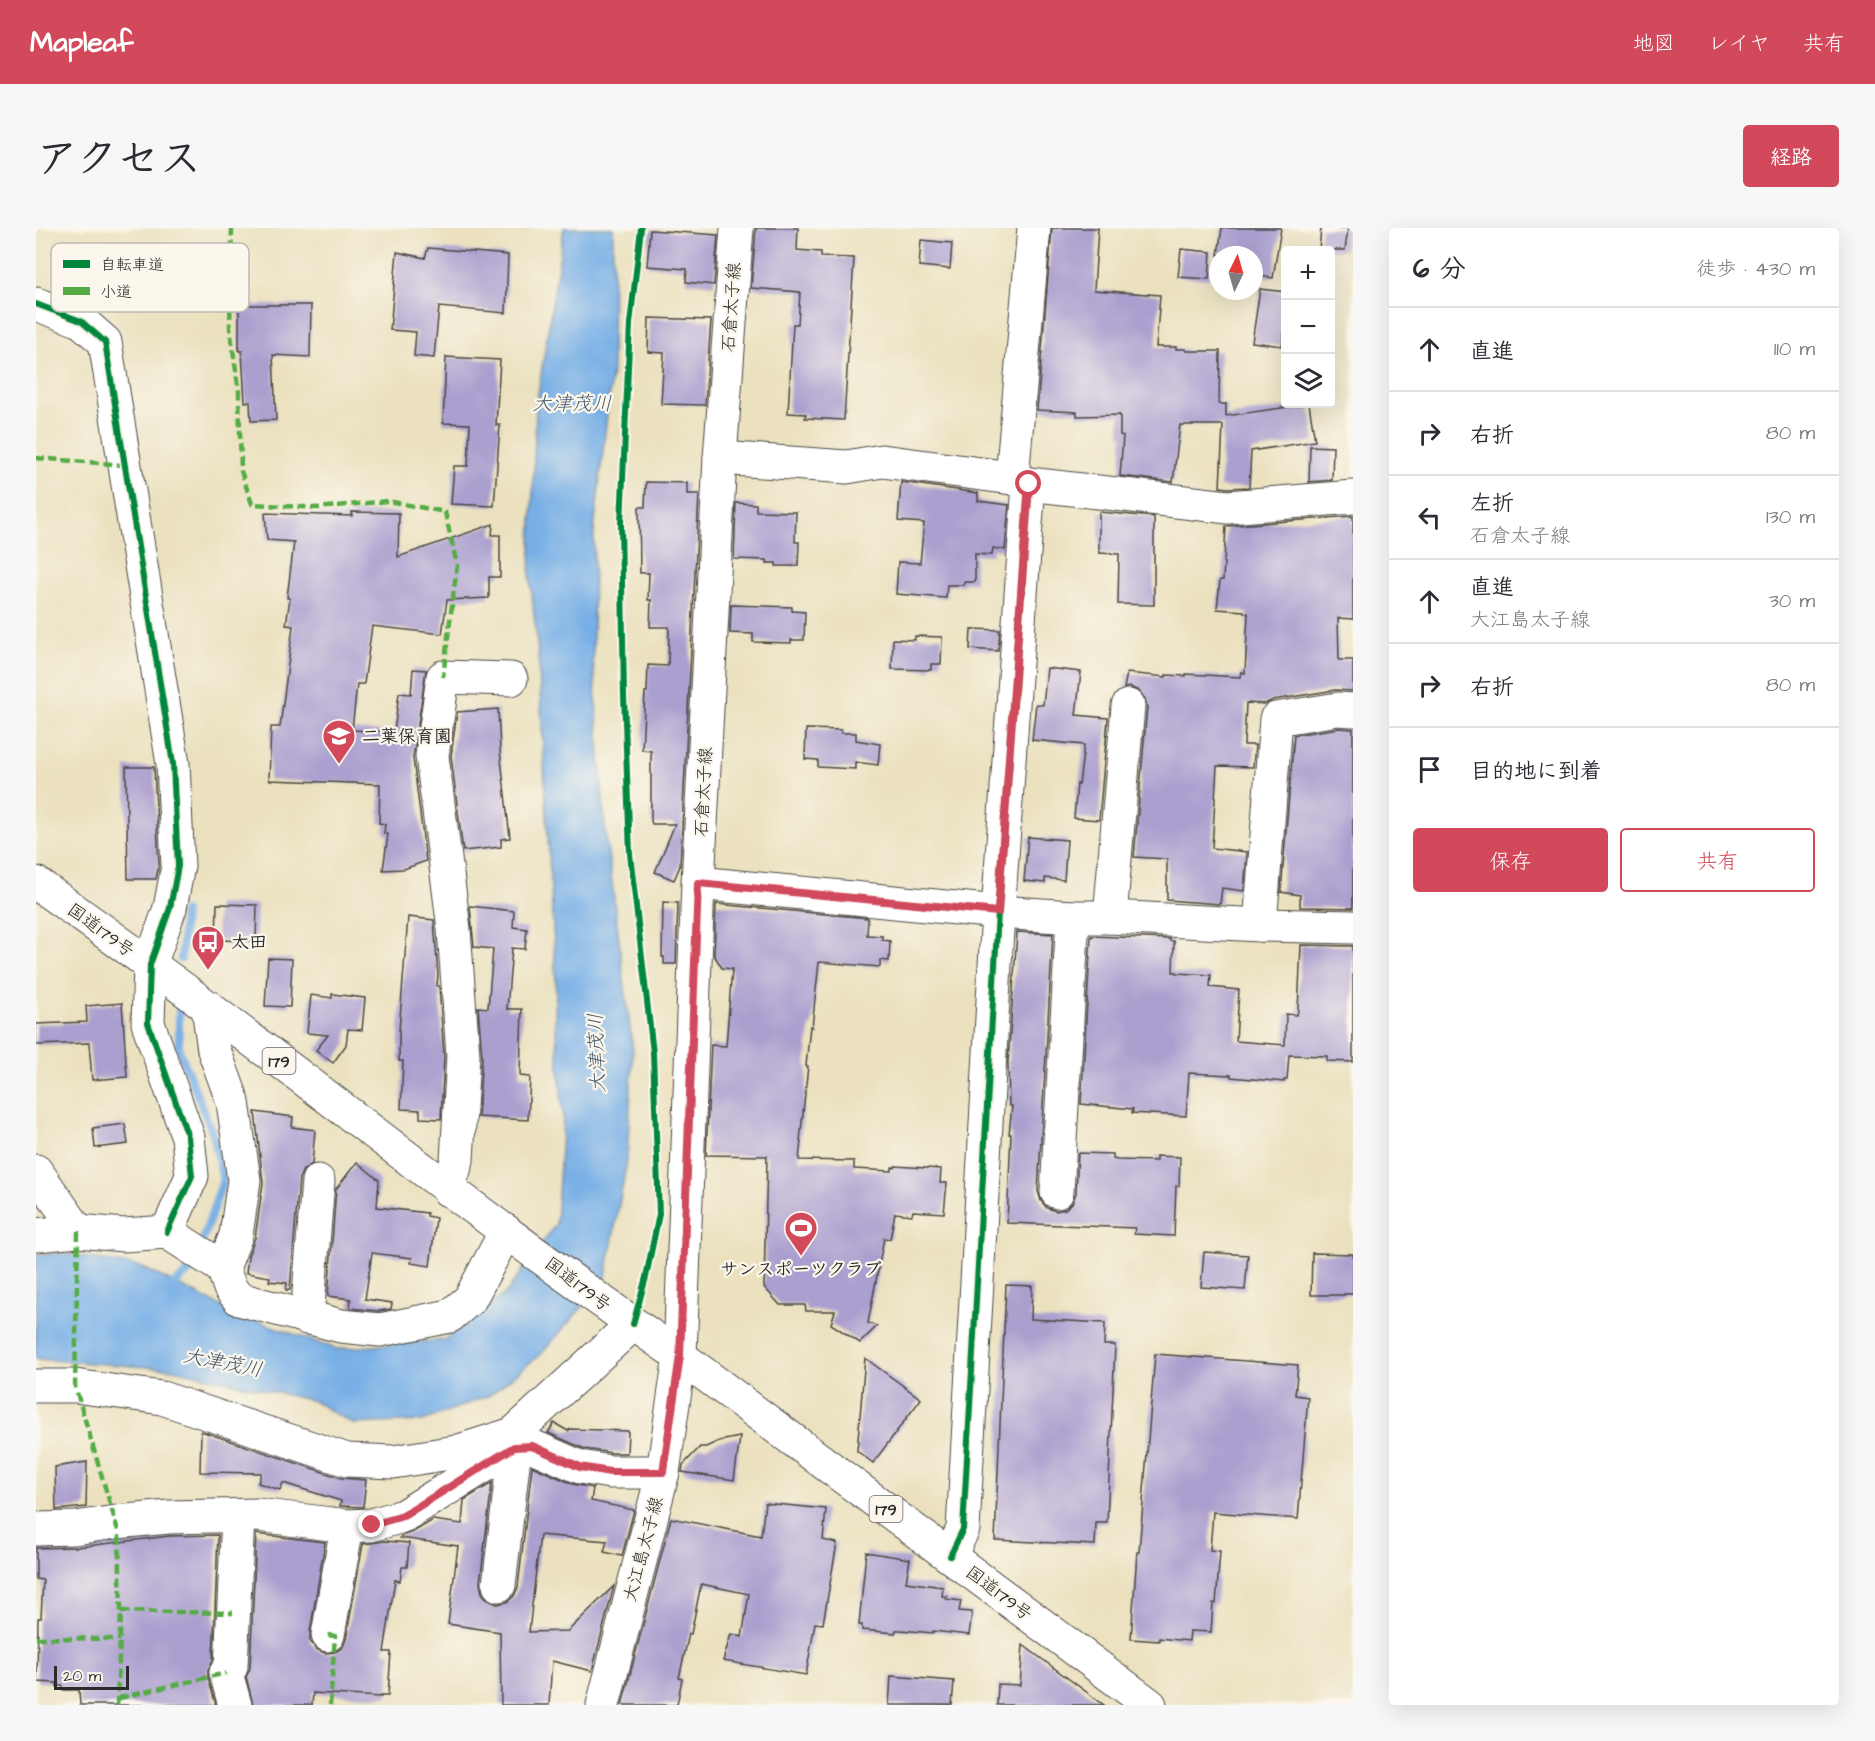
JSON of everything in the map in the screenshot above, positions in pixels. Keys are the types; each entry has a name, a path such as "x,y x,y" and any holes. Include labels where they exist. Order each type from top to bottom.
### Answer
{"main road":[{"name":"石倉太子線","path":"680,1356 698,883 720,458 737,228"},
{"path":"950,1556 963,1529 1034,228"},
{"path":"36,304 51,310"},
{"path":"57,312 81,321 105,342 173,764 178,866 170,908 150,965 148,1023 188,1137 192,1176 167,1232"},
{"path":"720,458 847,467 882,461 1228,507 1353,497"},
{"path":"448,1190 457,1160 463,1055 453,917 432,756 443,677 511,680"},
{"path":"1110,917 1128,706"},
{"path":"1260,925 1276,719 1338,709 1353,710"},
{"name":"国道179号","path":"36,883 208,1007 448,1190 626,1320 680,1356 1150,1705"},
{"path":"698,883 998,912 1260,925 1353,927"},
{"path":"1057,1192 1073,917"},
{"path":"208,1007 214,1050 232,1102 244,1180 236,1235 223,1268"},
{"path":"36,1171 78,1231"},
{"path":"307,1318 318,1181"},
{"path":"36,1235 78,1231 124,1235 167,1232 223,1268 230,1288 239,1299 341,1326 380,1330 450,1316 471,1299 513,1236"},
{"path":"36,1529 75,1528 169,1517 238,1515 258,1515 347,1526 372,1525 403,1516 514,1441 626,1320"},
{"name":"大江島太子線","path":"603,1705 663,1472 680,1356"},
{"path":"36,1386 75,1386 162,1398 347,1460 393,1462 514,1441 532,1446 580,1467 610,1472 663,1472"},
{"path":"499,1585 514,1441"},
{"path":"235,1705 226,1673 231,1667 238,1515"},
{"path":"328,1635 347,1526"}],"water":[{"name":"大津茂川","path":"564,228 613,228 612,370 594,531 593,658 605,828 633,1051 627,1161 605,1281 542,1353 490,1395 423,1421 353,1424 314,1401 174,1369 36,1359 36,1255 62,1253 141,1267 235,1313 336,1349 444,1340 506,1293 556,1224 563,1117 555,1019 556,983 538,653 530,576 536,407"}],"building":[{"path":"756,228 798,228 797,250 821,252 821,257 854,258 844,420 805,418 806,414 788,413 793,324 798,324 800,292 751,288"},
{"path":"1052,228 1098,228 1094,290 1160,295 1156,347 1176,347 1176,349 1186,349 1186,351 1220,351 1219,404 1226,404 1226,416 1281,408 1310,408 1315,441 1251,451 1249,487 1228,488 1220,487 1223,425 1180,425 1173,482 1120,476 1123,436 1120,435 1120,415 1077,416 1077,412 1037,410"},
{"path":"1222,228 1281,228 1273,278 1263,276 1263,246 1219,246"},
{"path":"1321,228 1348,228 1345,250 1335,250 1335,246 1319,246"},
{"path":"650,230 718,235 714,285 686,282 687,269 647,266"},
{"path":"921,240 952,243 950,269 919,266"},
{"path":"428,248 508,255 506,313 439,307 434,358 414,356 416,332 390,330 397,252 425,258"},
{"path":"1181,249 1209,252 1209,279 1178,277"},
{"path":"1263,289 1281,291 1281,346 1252,342 1258,300 1263,300"},
{"path":"249,305 311,305 310,357 273,355 276,420 251,421 250,402 245,402 242,351 239,351 239,312 249,312"},
{"path":"649,318 711,320 705,405 661,404 664,353 648,352"},
{"path":"446,357 500,360 496,425 500,425 494,506 451,504 454,466 468,466 470,424 443,423"},
{"path":"1310,446 1333,447 1332,480 1309,482"},
{"path":"646,482 687,483 687,494 699,494 680,866 674,880 655,872 675,824 652,824 651,751 642,750 648,665 668,666 669,627 650,627 649,573 640,573 639,507 645,507"},
{"path":"901,482 978,493 978,501 1009,505 1005,550 993,548 992,555 975,554 975,582 964,582 964,585 947,585 946,598 896,594 898,562 920,563 924,523 898,521"},
{"path":"736,503 756,504 756,511 796,512 795,542 799,542 798,566 776,566 776,563 767,563 767,560 734,559"},
{"path":"352,512 399,513 398,557 493,524 492,535 500,535 500,577 489,577 489,598 447,600 442,634 372,626 364,684 357,684 352,730 394,732 399,693 411,694 413,669 426,670 413,758 426,861 404,869 383,870 388,834 384,834 385,824 379,823 380,784 269,780 271,727 280,727 293,626 286,625 294,542 267,540 265,513 352,516"},
{"path":"1099,512 1154,517 1154,605 1118,604 1119,554 1099,553"},
{"path":"1353,516 1353,619 1338,618 1339,660 1353,660 1353,691 1335,690 1273,700 1265,704 1246,703 1244,745 1255,745 1253,767 1217,766 1212,848 1247,852 1244,891 1222,888 1220,904 1167,900 1167,859 1134,857 1147,707 1139,691 1130,687 1124,688 1127,673 1166,677 1166,675 1186,676 1186,674 1240,677 1241,672 1245,673 1248,613 1217,609 1220,580 1223,580 1226,526"},
{"path":"731,605 792,607 792,611 805,612 804,640 791,640 791,643 753,642 753,634 730,633"},
{"path":"971,629 1000,630 998,651 970,649"},
{"path":"915,636 942,637 941,664 931,664 931,670 892,669 893,639 915,640"},
{"path":"1047,668 1081,672 1076,715 1108,718 1099,820 1074,818 1084,745 1032,740 1036,704 1043,705"},
{"path":"498,709 500,750 510,838 501,839 501,847 463,851 451,756 457,712"},
{"path":"1339,728 1353,729 1353,908 1300,907 1300,895 1281,892 1294,735"},
{"path":"806,729 856,733 856,740 880,744 878,765 855,762 855,769 818,767 818,760 805,759"},
{"path":"126,767 154,767 159,865 156,879 128,879"},
{"path":"1028,837 1067,840 1064,880 1045,878 1045,883 1024,881"},
{"path":"663,902 678,903 676,964 664,964 664,957 662,957"},
{"path":"217,904 257,905 256,941 216,940"},
{"path":"716,904 868,918 867,935 882,936 882,940 890,941 889,961 880,960 880,967 819,962 812,1027 810,1026 800,1141 799,1160 854,1161 854,1169 892,1171 892,1167 895,1168 895,1166 941,1169 940,1183 947,1183 944,1213 913,1211 912,1215 895,1213 890,1239 884,1238 868,1323 877,1326 860,1343 831,1324 835,1311 806,1311 805,1305 780,1305 764,1287 767,1156 706,1155 711,1045 726,1046 732,969 722,968 714,955"},
{"path":"470,906 514,911 513,927 527,929 525,949 512,948 507,1009 522,1009 520,1076 530,1077 528,1120 478,1117 482,1056 478,1007 488,1008 493,949 474,947"},
{"path":"408,917 434,920 437,986 439,986 444,1055 441,1119 420,1118 420,1110 401,1109 403,1061 399,1061 399,1031"},
{"path":"1017,932 1053,934 1038,1191 1041,1201 1047,1208 1056,1211 1065,1209 1072,1203 1076,1193 1078,1153 1113,1154 1113,1159 1117,1160 1156,1161 1156,1156 1180,1157 1174,1236 1134,1234 1135,1228 1007,1223 1011,1134 1009,1134 1012,1106 1009,1106 1008,1062"},
{"path":"1091,936 1174,941 1173,972 1211,975 1210,987 1239,990 1236,1041 1285,1045 1286,1014 1297,1015 1298,1010 1301,945 1353,946 1353,1062 1327,1061 1327,1056 1289,1055 1287,1080 1284,1082 1231,1077 1231,1075 1189,1073 1186,1116 1132,1113 1133,1109 1081,1104"},
{"path":"268,958 292,959 290,1007 265,1006"},
{"path":"332,994 365,998 362,1030 348,1029 346,1045 333,1063 316,1050 328,1035 307,1033 311,995 332,998"},
{"path":"122,1003 127,1077 92,1080 89,1043 36,1045 36,1024 87,1022 86,1006"},
{"path":"255,1112 293,1117 292,1127 315,1130 312,1164 303,1170 299,1179 290,1290 286,1290 287,1283 269,1281 270,1277 246,1273 248,1256 255,1238 263,1183"},
{"path":"125,1124 128,1144 95,1148 93,1128"},
{"path":"357,1162 379,1180 377,1207 427,1213 427,1216 436,1218 430,1266 411,1263 412,1258 372,1253 365,1299 392,1303 391,1309 379,1311 350,1308 351,1299 328,1296 336,1189"},
{"path":"1204,1252 1248,1255 1245,1290 1201,1287"},
{"path":"1312,1253 1353,1254 1353,1294 1311,1295"},
{"path":"1006,1285 1032,1286 1031,1319 1105,1323 1104,1345 1115,1345 1107,1523 1096,1523 1095,1545 995,1540"},
{"path":"1155,1354 1298,1365 1295,1395 1308,1397 1298,1519 1213,1512 1210,1550 1220,1551 1216,1604 1213,1603 1211,1632 1190,1631 1189,1641 1159,1638 1159,1641 1131,1639"},
{"path":"865,1358 921,1399 873,1463 857,1451"},
{"path":"554,1423 568,1431 570,1429 628,1431 627,1453 585,1449 548,1433"},
{"path":"201,1431 341,1478 366,1480 363,1507 340,1506 341,1501 283,1483 280,1490 258,1483 261,1473 200,1472"},
{"path":"740,1437 734,1480 682,1472 683,1465 700,1447"},
{"path":"87,1462 86,1507 56,1510 55,1467"},
{"path":"532,1466 573,1484 593,1488 591,1501 634,1510 622,1556 604,1552 607,1541 540,1535 529,1632 568,1631 614,1586 592,1671 552,1661 549,1705 501,1705 500,1632 448,1624 458,1546 400,1538 433,1520 462,1524 464,1500 492,1483 480,1583 482,1593 488,1600 497,1604 507,1602 514,1596 518,1587"},
{"path":"765,1503 826,1509 823,1540 837,1543 823,1624 815,1623 806,1675 723,1661 731,1634 742,1637 749,1594 701,1584 679,1678 682,1679 677,1705 622,1705 671,1518 761,1536"},
{"path":"256,1534 325,1542 310,1641 316,1649 325,1653 335,1652 343,1647 346,1639 363,1544 385,1541 409,1543 407,1567 402,1567 400,1581 395,1580 384,1652 391,1652 388,1696 313,1693 312,1705 253,1705 246,1677 250,1668"},
{"path":"218,1535 213,1660 208,1670 216,1705 80,1705 79,1690 63,1690 63,1686 57,1686 57,1683 37,1682 38,1618 41,1618 43,1580 36,1579 36,1548 78,1547 170,1536"},
{"path":"866,1552 910,1559 906,1582 943,1587 942,1596 947,1596 946,1599 961,1601 959,1611 972,1612 969,1635 933,1631 933,1633 896,1630 895,1633 862,1630 862,1625 859,1625"},
{"path":"1023,1645 1104,1705 997,1705 998,1684 1020,1685"},
{"path":"891,1676 954,1681 952,1705 889,1705"}],"waterway":[{"path":"181,959 184,912"},
{"path":"179,998 179,1050 213,1134 223,1180 201,1245"},
{"path":"169,1289 196,1265 197,1259"}],"marked path":[{"path":"232,228 232,243"},
{"path":"230,312 230,328 239,392 241,471 252,504 317,508 388,501 445,512 457,565 443,677"},
{"path":"36,458 124,465"},
{"path":"78,1231 75,1386 119,1534 121,1611 117,1705"},
{"path":"121,1611 233,1613"},
{"path":"328,1635 335,1636 330,1705"},
{"path":"36,1638 120,1639"},
{"path":"119,1698 226,1673"}],"cycle path":[{"path":"633,1324 646,1277 659,1214 653,1053 630,854 624,696 621,523 630,324 641,228"},
{"path":"36,304 51,310"},
{"path":"57,312 81,321 105,342 173,764 178,866 170,908 150,965 148,1023 188,1137 192,1176 167,1232"},
{"path":"950,1556 963,1529 998,912 1029,484"}],"place":[{"name":"二葉保育園","path":"339,765"},
{"name":"太田","path":"208,971"},
{"name":"サンスポーツクラブ","path":"801,1257"}],"route":[{"path":"372,1525 403,1516 514,1447 532,1446 580,1467 610,1472 663,1472 680,1356 698,883 998,912 1029,484"}]}
